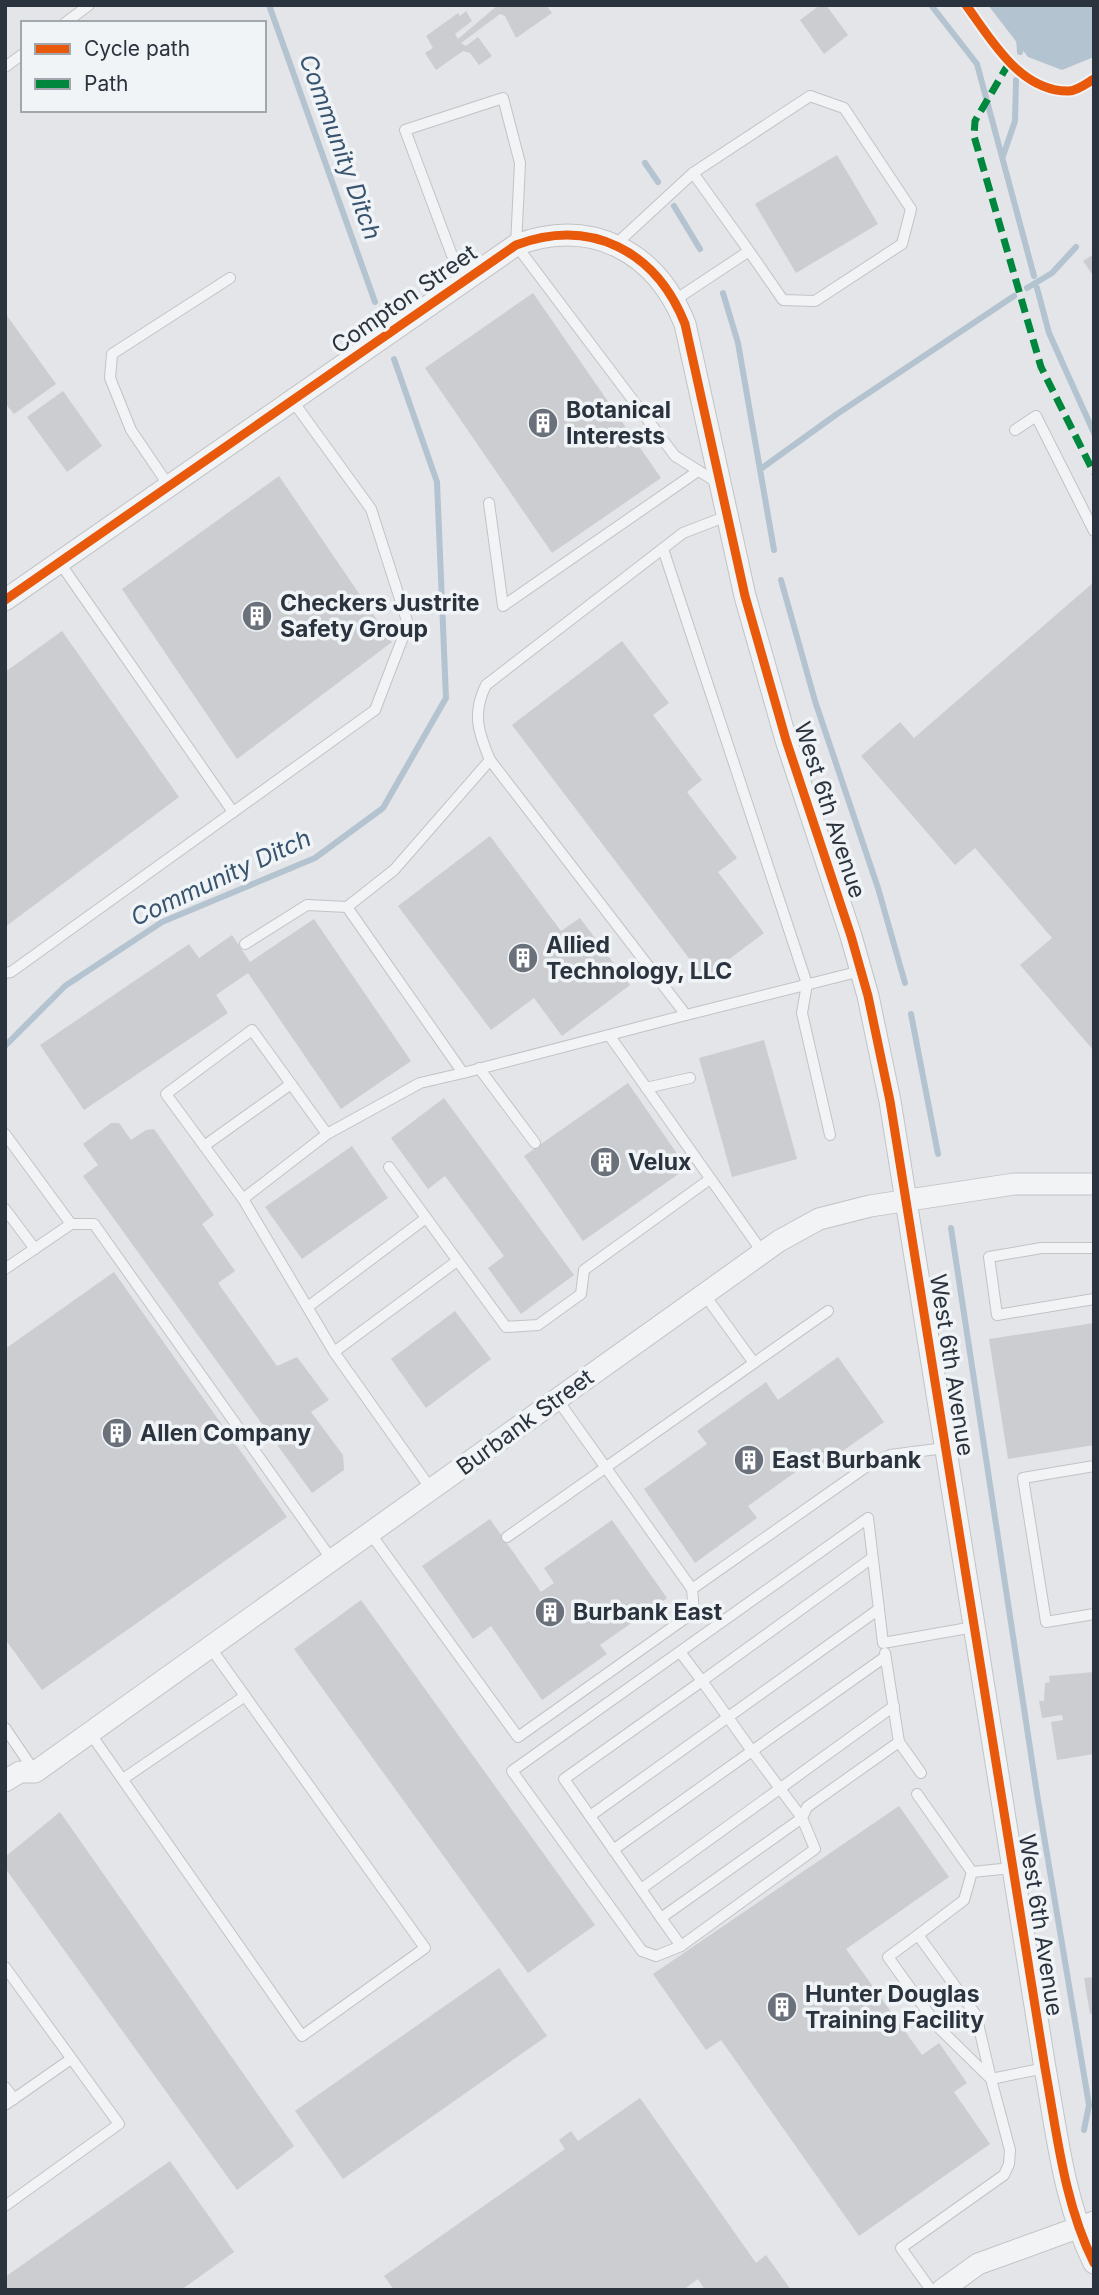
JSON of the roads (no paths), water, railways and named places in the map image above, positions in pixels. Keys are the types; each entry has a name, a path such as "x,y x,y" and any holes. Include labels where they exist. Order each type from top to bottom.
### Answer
{"street":[{"name":"Compton Street","path":"5,600 516,245 563,234 593,237 636,257 663,282 676,300 685,324 720,485"},
{"name":"West 6th Avenue","path":"720,485 745,596 786,740 861,971 890,1101 1045,2068 1068,2190 1086,2225 1094,2263"},
{"name":"Burbank Street","path":"5,1782 20,1772 35,1772 762,1253 827,1216 1014,1184 1094,1184"},
{"path":"942,2290 978,2264 1086,2225"}],"lane":[{"path":"68,21 89,5"},
{"path":"5,66 21,55"},
{"path":"615,245 694,173 810,96 844,108 911,209 902,244 815,301 783,300 694,173"},
{"path":"462,282 405,130 503,98 520,163 516,245 675,456 720,485"},
{"path":"676,300 749,251"},
{"path":"169,486 131,430 110,378 112,354 230,278"},
{"path":"5,973 375,710 408,624 371,509 292,400"},
{"path":"1015,430 1036,416 1094,531"},
{"path":"489,503 503,607 698,471"},
{"path":"686,1015 490,760 476,719 478,700 486,685 683,533 727,516"},
{"path":"663,549 807,984 802,1013 830,1135"},
{"path":"60,563 233,812"},
{"path":"245,944 307,905 347,907 394,870 490,760"},
{"path":"347,907 463,1073"},
{"path":"243,1199 327,1134 420,1083 861,971"},
{"path":"327,1134 252,1030 166,1094 243,1199 334,1352 431,1489"},
{"path":"609,1035 762,1253"},
{"path":"479,1068 535,1143"},
{"path":"646,1088 690,1078"},
{"path":"204,1146 291,1084"},
{"path":"5,1134 71,1224"},
{"path":"389,1167 506,1327 538,1325 581,1294 584,1270 710,1179"},
{"path":"5,1209 34,1249"},
{"path":"309,1306 426,1218"},
{"path":"5,1269 71,1224 93,1224 332,1560"},
{"path":"1094,1248 1041,1248 989,1257 997,1315 1094,1299"},
{"path":"334,1352 457,1261"},
{"path":"704,1294 754,1363"},
{"path":"508,1537 828,1311"},
{"path":"370,1532 518,1737 694,1612 692,1589 557,1399"},
{"path":"692,1589 873,1462 890,1455 946,1448"},
{"path":"1094,1466 1023,1478 1046,1622 1094,1614"},
{"path":"680,1652 802,1818 815,1849 681,1946 656,1955 642,1951 512,1771 868,1518 883,1643 899,1742 921,1773"},
{"path":"681,1946 564,1779 872,1558"},
{"path":"590,1816 879,1609"},
{"path":"883,1643 974,1627"},
{"path":"90,1732 302,2036 425,1948 210,1647"},
{"path":"613,1850 886,1657"},
{"path":"123,1779 245,1696"},
{"path":"640,1889 894,1706"},
{"path":"5,1728 35,1772"},
{"path":"661,1918 802,1818 807,1807 899,1742"},
{"path":"917,1794 972,1872"},
{"path":"972,1872 1012,1868"},
{"path":"972,1872 964,1900 888,1957 939,2028 991,2079"},
{"path":"918,1935 976,2015 1010,2150 1009,2164 1004,2175 901,2248 931,2290"},
{"path":"5,1967 119,2124 5,2206"},
{"path":"5,2087 10,2102 71,2059"},
{"path":"991,2079 1045,2068"}],"water":[{"path":"988,5 1094,5 1094,57 1062,70 1028,57"}],"waterway":[{"name":"Community Ditch","path":"269,5 375,302"},
{"name":"Community Ditch","path":"931,5 977,64 1034,276"},
{"path":"1019,38 1020,52"},
{"path":"1003,156 1015,121 1016,80"},
{"path":"645,163 658,182"},
{"path":"674,206 700,249"},
{"path":"1027,288 1052,273 1076,247"},
{"name":"Community Ditch","path":"1037,288 1049,333 1094,433"},
{"path":"723,293 738,343 774,550"},
{"path":"762,468 837,414 1014,296"},
{"name":"Community Ditch","path":"5,1046 65,986 162,922 315,858 383,808 446,698 437,482 394,359"},
{"path":"781,580 815,701 878,888 905,983"},
{"path":"911,1014 938,1154"},
{"path":"951,1228 1037,1794 1089,2105 1084,2130"}],"place":[{"name":"Botanical Interests","path":"543,423"},
{"name":"Checkers Justrite Safety Group","path":"257,616"},
{"name":"Allied Technology, LLC","path":"523,958"},
{"name":"Velux","path":"605,1162"},
{"name":"Allen Company","path":"117,1433"},
{"name":"East Burbank","path":"749,1460"},
{"name":"Burbank East","path":"550,1612"},
{"name":"Hunter Douglas Training Facility","path":"782,2007"}]}
